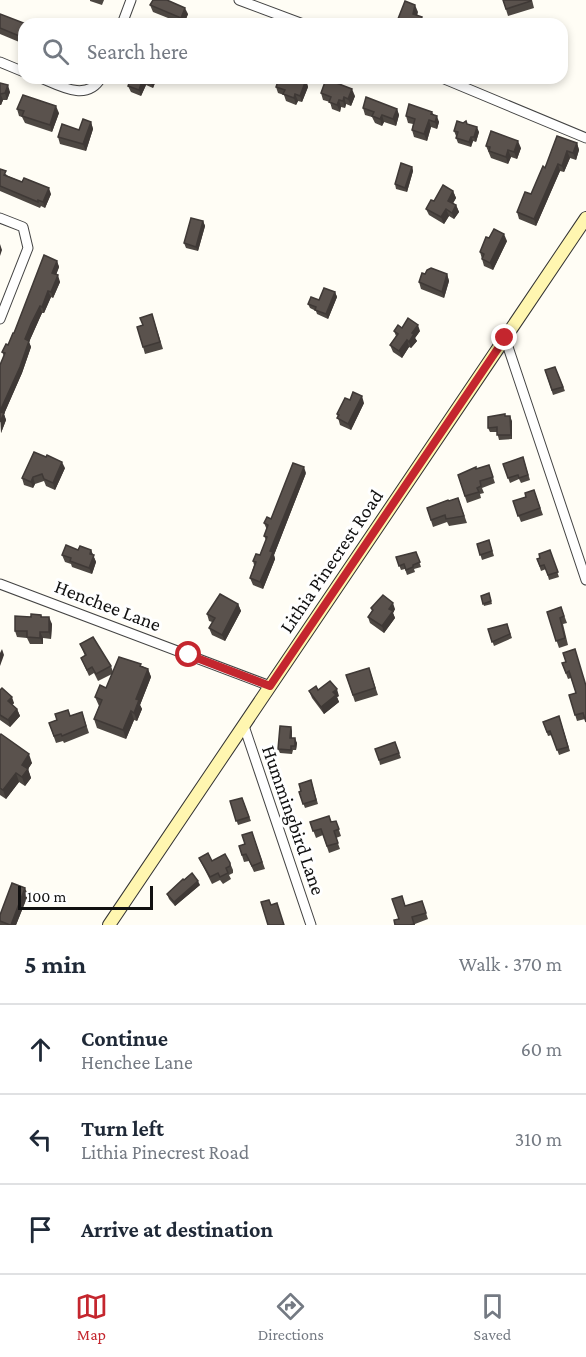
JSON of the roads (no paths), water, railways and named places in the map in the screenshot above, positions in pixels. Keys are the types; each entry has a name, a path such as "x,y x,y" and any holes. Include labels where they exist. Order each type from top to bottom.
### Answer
{"main road":[{"name":"Lithia Pinecrest Road","path":"108,925 586,218"}],"street":[{"path":"124,18 131,0"},
{"path":"239,0 287,18"},
{"path":"0,62 18,70"},
{"path":"58,84 77,91 93,87 96,84"},
{"path":"456,84 586,138"},
{"path":"0,218 23,227 28,248 0,319"},
{"path":"505,338 586,580"},
{"name":"Henchee Lane","path":"0,584 270,686"},
{"name":"Hummingbird Lane","path":"244,726 311,925"}]}
